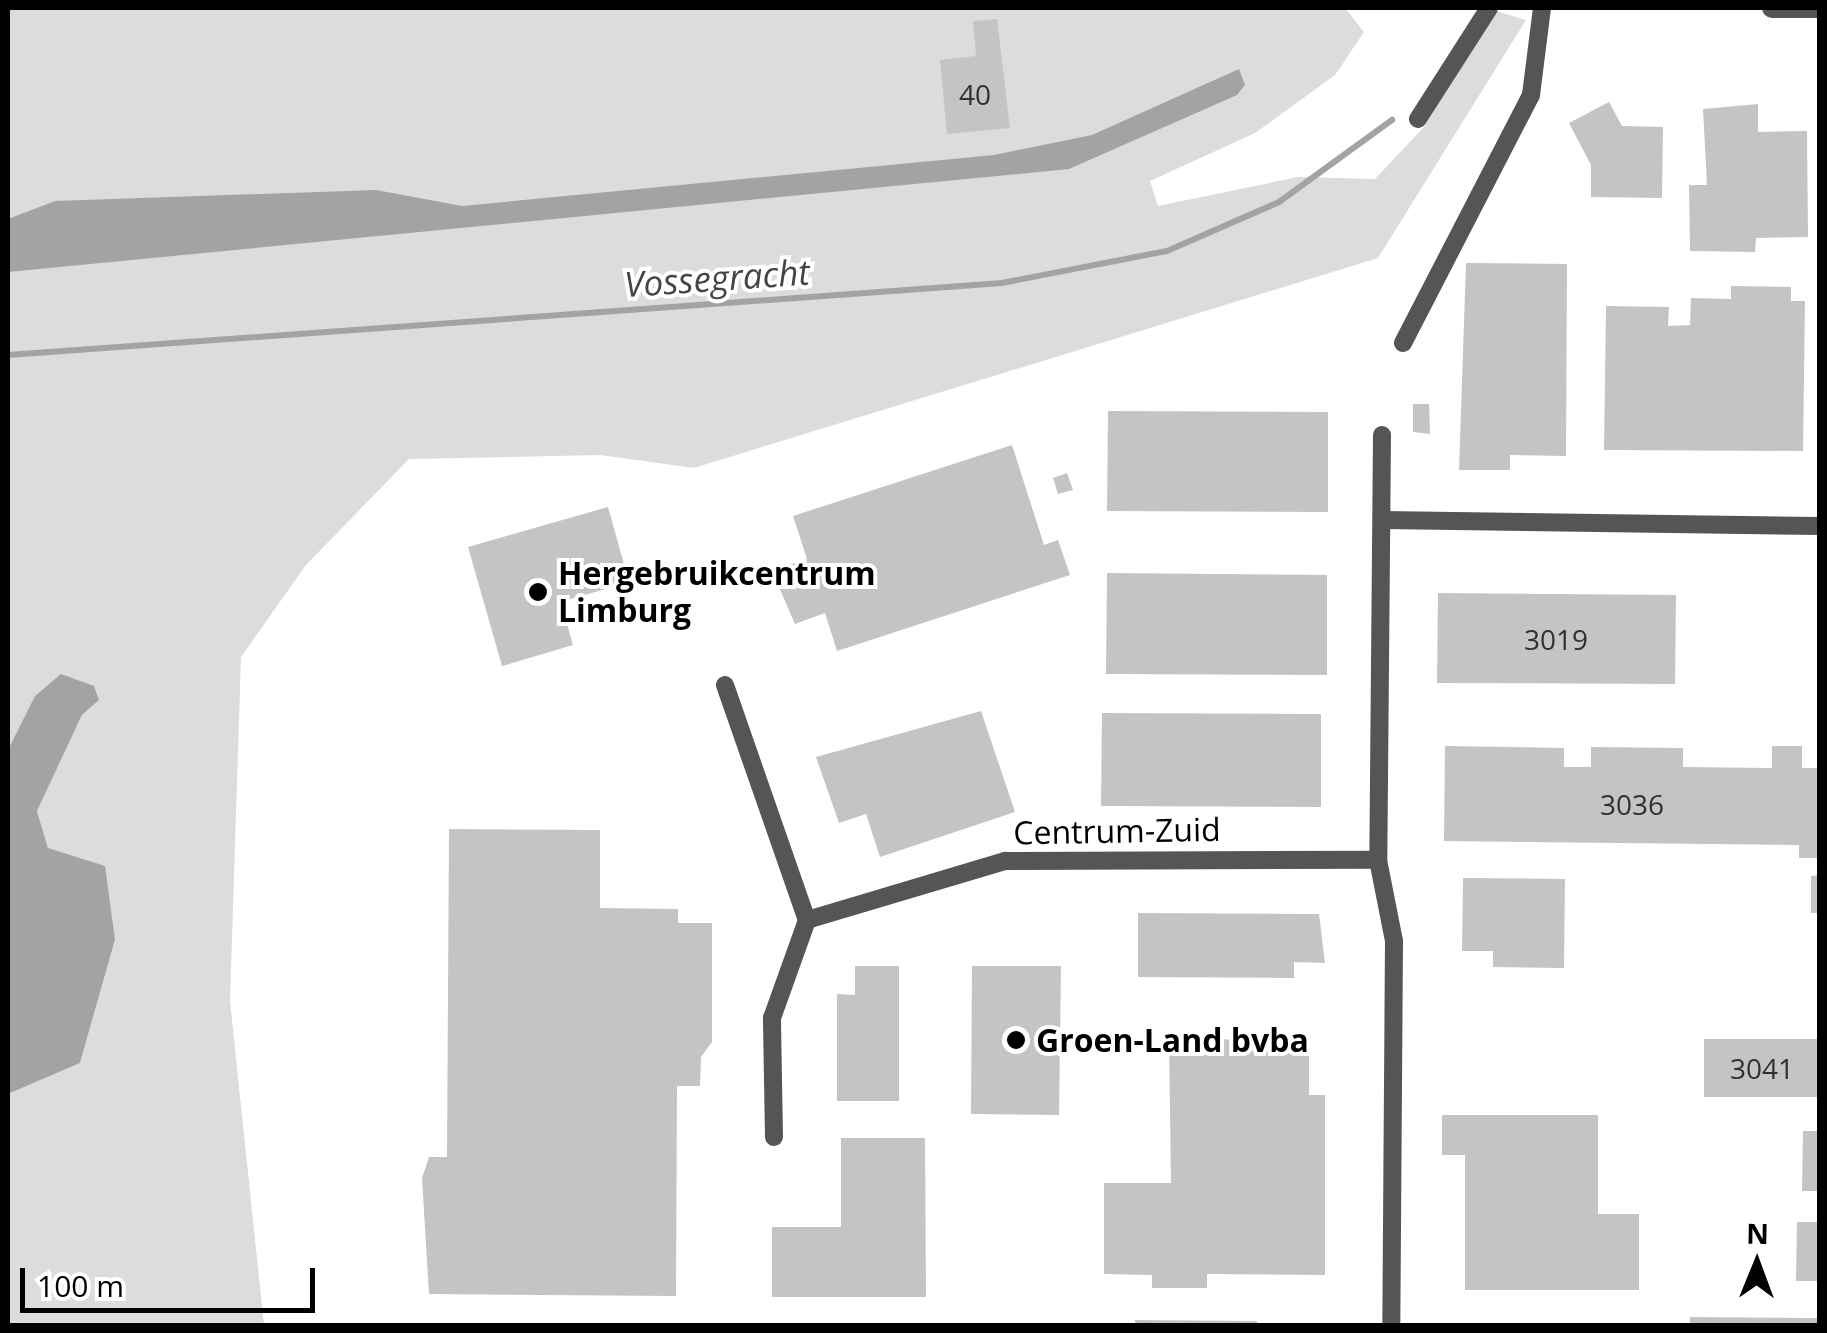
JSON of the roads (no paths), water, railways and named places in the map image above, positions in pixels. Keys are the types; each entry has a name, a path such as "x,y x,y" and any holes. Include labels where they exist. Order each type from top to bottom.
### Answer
{"street":[{"path":"1418,119 1489,8"},
{"path":"1403,343 1531,94 1542,8"},
{"path":"1772,8 1820,8"},
{"path":"1382,436 1378,860 1394,941 1392,1326"},
{"path":"1382,520 1820,526"},
{"path":"725,685 807,920 772,1018 774,1137"},
{"name":"Centrum-Zuid","path":"807,920 1042,857 1378,860"}],"waterway":[{"name":"Vossegracht","path":"8,355 1002,283 1167,251 1279,202 1392,120"}],"place":[{"name":"Hergebruikcentrum Limburg","path":"538,592"},
{"name":"Groen-Land bvba","path":"1016,1040"}]}
